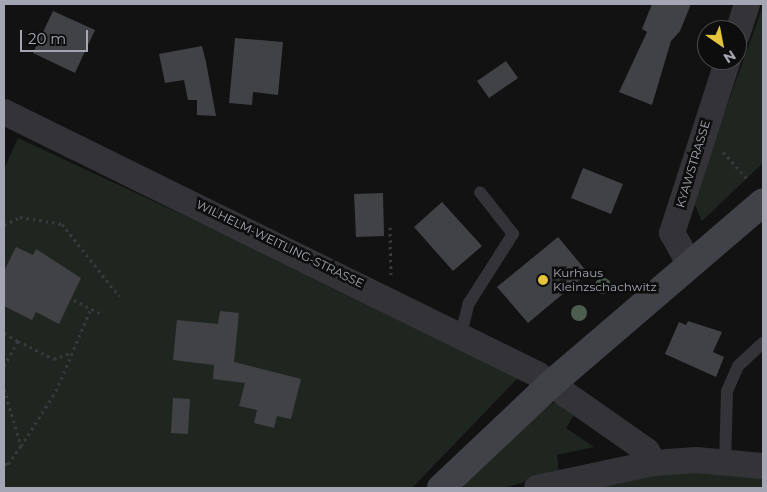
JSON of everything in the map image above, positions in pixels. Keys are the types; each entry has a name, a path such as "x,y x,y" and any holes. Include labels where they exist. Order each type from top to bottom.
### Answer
{"street":[{"path":"742,20 748,4"},
{"name":"KYAWSTRASSE","path":"690,265 672,233 703,130 724,70"},
{"name":"WILHELM-WEITLING-STRASSE","path":"4,112 461,334 552,384 647,451 654,463"},
{"path":"441,488 552,384 690,265 760,195"},
{"path":"537,488 654,463 724,462 763,466"}],"lane":[{"path":"461,334 469,303 513,234 480,192"},
{"path":"724,462 727,391 738,366 763,343"}],"path":[{"path":"703,130 760,195"},
{"path":"4,225 20,217 62,224 119,296"},
{"path":"390,227 391,299"},
{"path":"74,300 102,314"},
{"path":"4,462 7,465 21,446 56,391 70,353 91,308"},
{"path":"4,333 54,358 70,353"},
{"path":"4,366 18,340"},
{"path":"4,389 21,446"}],"shaded area":[{"path":"763,6 763,163 702,221 693,200 740,70 747,70 747,50"},
{"path":"18,138 282,261 518,378 412,488 4,488 4,169"},
{"path":"562,401 576,412 566,428 594,447 557,455 559,473 503,488 464,488 465,479 550,404"},
{"path":"666,469 763,475 763,488 566,488"}],"building":[{"path":"652,4 691,4 680,31 671,41 652,105 619,92 647,32 642,29"},
{"path":"53,11 95,30 75,73 33,53"},
{"path":"235,38 283,42 278,95 253,92 252,105 229,103"},
{"path":"202,46 216,116 197,115 197,100 188,100 184,80 165,83 159,54"},
{"path":"506,61 518,78 489,98 477,81"},
{"path":"583,168 623,184 611,214 571,198"},
{"path":"383,193 384,236 356,237 354,194"},
{"path":"442,202 482,246 453,271 414,227"},
{"name":"Kurhaus Kleinzschachwitz","path":"558,237 588,273 528,323 497,287"},
{"path":"16,247 33,255 36,249 81,278 59,324 36,312 32,320 4,306 4,271"},
{"path":"220,311 239,313 234,362 301,379 291,419 277,416 274,428 254,423 257,410 239,406 245,383 213,379 214,365 173,360 177,320 218,324"},
{"path":"688,321 722,332 713,352 724,357 716,377 665,354 679,322 686,325"},
{"path":"173,398 190,399 188,434 171,433"}],"place":[{"name":"Kurhaus Kleinzschachwitz","path":"543,280"}]}
